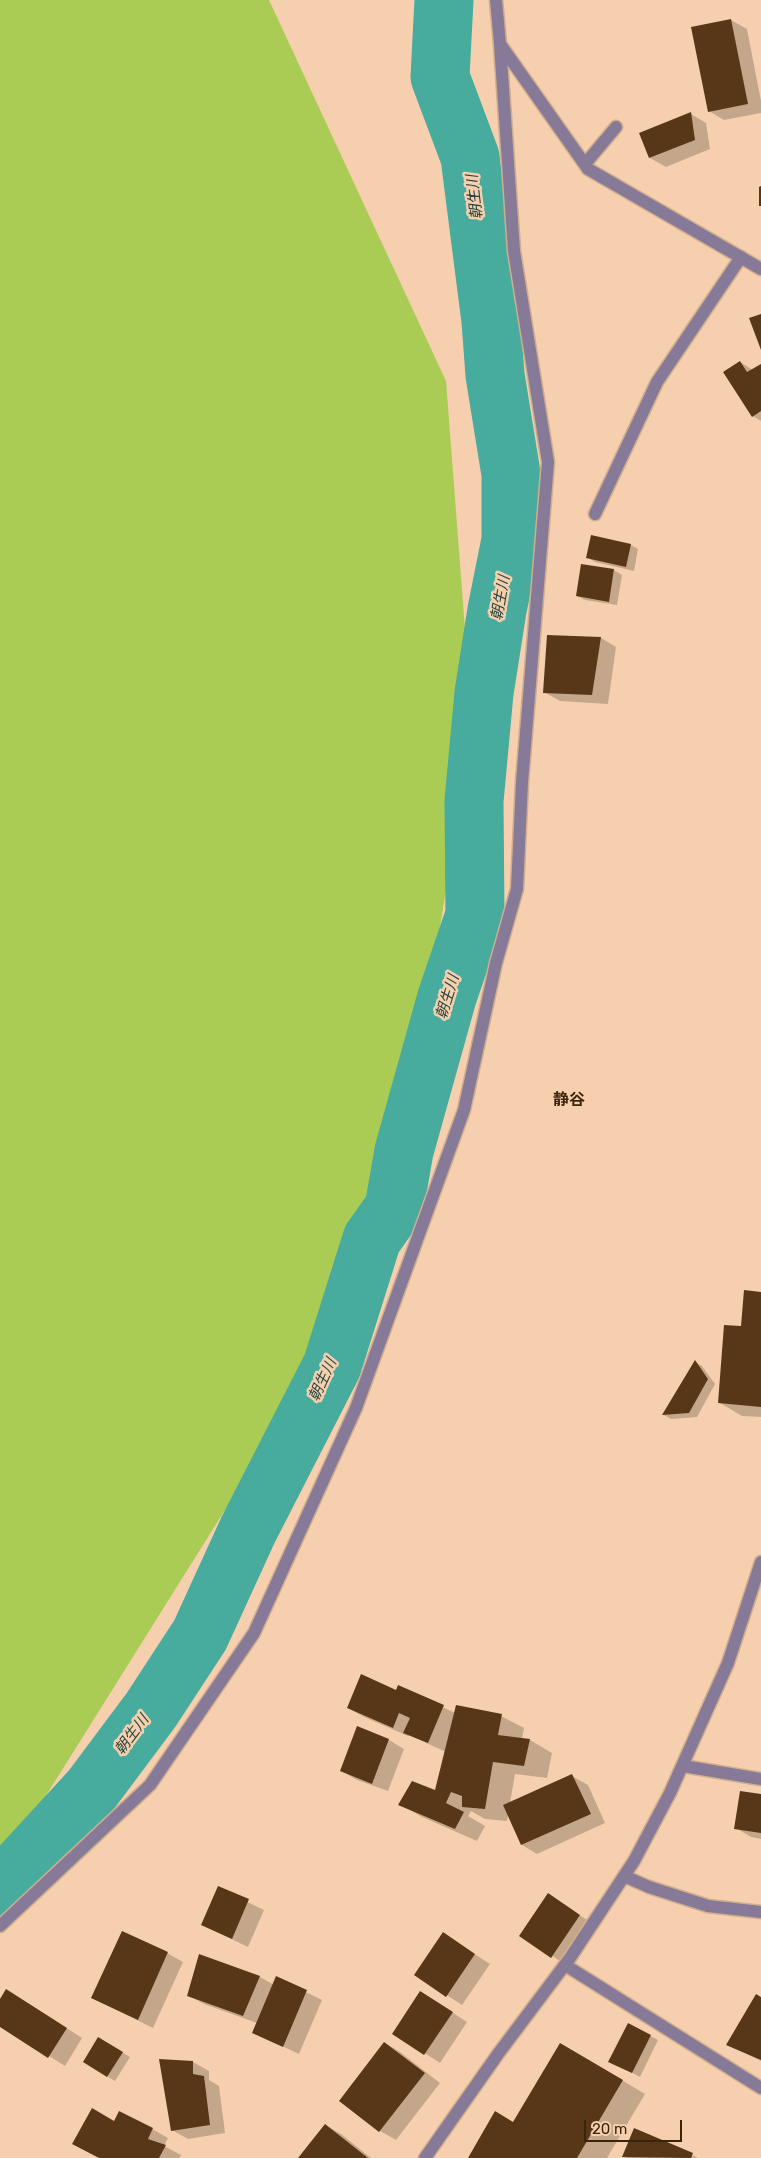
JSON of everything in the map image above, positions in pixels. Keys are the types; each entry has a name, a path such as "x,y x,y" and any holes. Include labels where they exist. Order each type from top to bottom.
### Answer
{"street":[{"path":"0,1926 150,1785 254,1633 356,1408 464,1110 496,963 517,889 522,782 548,462 514,251 496,0"},
{"path":"500,44 588,168 761,269"},
{"path":"584,164 616,127"},
{"path":"595,514 657,382 741,257"},
{"path":"424,2158 498,2054 565,1965 639,1852 683,1766 728,1664 761,1562"},
{"path":"683,1766 761,1778"},
{"path":"624,1876 708,1906 761,1912"},
{"path":"565,1965 761,2088"}],"green space":[{"path":"0,0 269,0 446,381 466,642 447,884 394,1208 225,1510 0,1869"}],"building":[{"path":"731,19 748,104 708,112 691,27"},
{"path":"691,112 695,140 649,158 639,133"},
{"path":"761,186 761,206 759,206 759,187"},
{"path":"761,314 761,350 749,318"},
{"path":"740,361 747,372 761,364 761,411 752,417 723,372"},
{"path":"591,535 631,544 626,567 586,558"},
{"path":"581,564 614,569 609,602 576,596"},
{"path":"547,635 601,637 592,695 543,693"},
{"path":"744,1290 761,1292 761,1407 718,1403 724,1325 741,1326"},
{"path":"695,1360 708,1379 689,1413 662,1415"},
{"path":"361,1674 396,1690 398,1685 444,1705 428,1743 403,1733 410,1718 399,1713 393,1728 347,1708"},
{"path":"456,1705 502,1714 498,1735 530,1739 524,1766 493,1762 485,1809 462,1807 462,1796 451,1792 446,1803 464,1812 455,1829 398,1805 412,1781 435,1790"},
{"path":"357,1726 389,1739 372,1784 340,1771"},
{"path":"572,1774 591,1814 521,1845 503,1805"},
{"path":"740,1791 761,1794 761,1833 734,1829"},
{"path":"218,1886 249,1899 232,1939 201,1925"},
{"path":"548,1893 580,1915 551,1958 519,1936"},
{"path":"122,1931 168,1952 138,2020 91,1998"},
{"path":"443,1932 475,1954 446,1997 414,1975"},
{"path":"199,1954 260,1976 243,2016 187,1996"},
{"path":"276,1976 307,1990 283,2047 252,2033"},
{"path":"6,1989 67,2028 48,2058 0,2027 0,1999"},
{"path":"420,1991 453,2012 424,2055 392,2034"},
{"path":"756,1994 761,1997 761,2060 726,2045"},
{"path":"628,2023 651,2035 632,2073 608,2062"},
{"path":"98,2037 123,2052 107,2077 83,2062"},
{"path":"384,2042 425,2073 379,2132 339,2101"},
{"path":"560,2043 623,2080 577,2158 468,2158 495,2111 513,2122"},
{"path":"159,2059 193,2061 193,2074 204,2076 210,2125 171,2131"},
{"path":"92,2108 114,2121 119,2111 153,2128 148,2139 166,2145 159,2158 99,2158 72,2144"},
{"path":"325,2124 368,2158 298,2158"},
{"path":"634,2128 693,2153 691,2158 622,2157"}],"waterway":[{"name":"朝生川","path":"0,1889 92,1789 151,1710 200,1635 248,1530 332,1366 372,1239 394,1208 404,1151 447,997 475,915 474,801 484,693 497,610 511,540 511,474 495,375 491,321 470,157 440,77 444,0"}],"district":[{"name":"静谷","path":"569,1100"}]}
